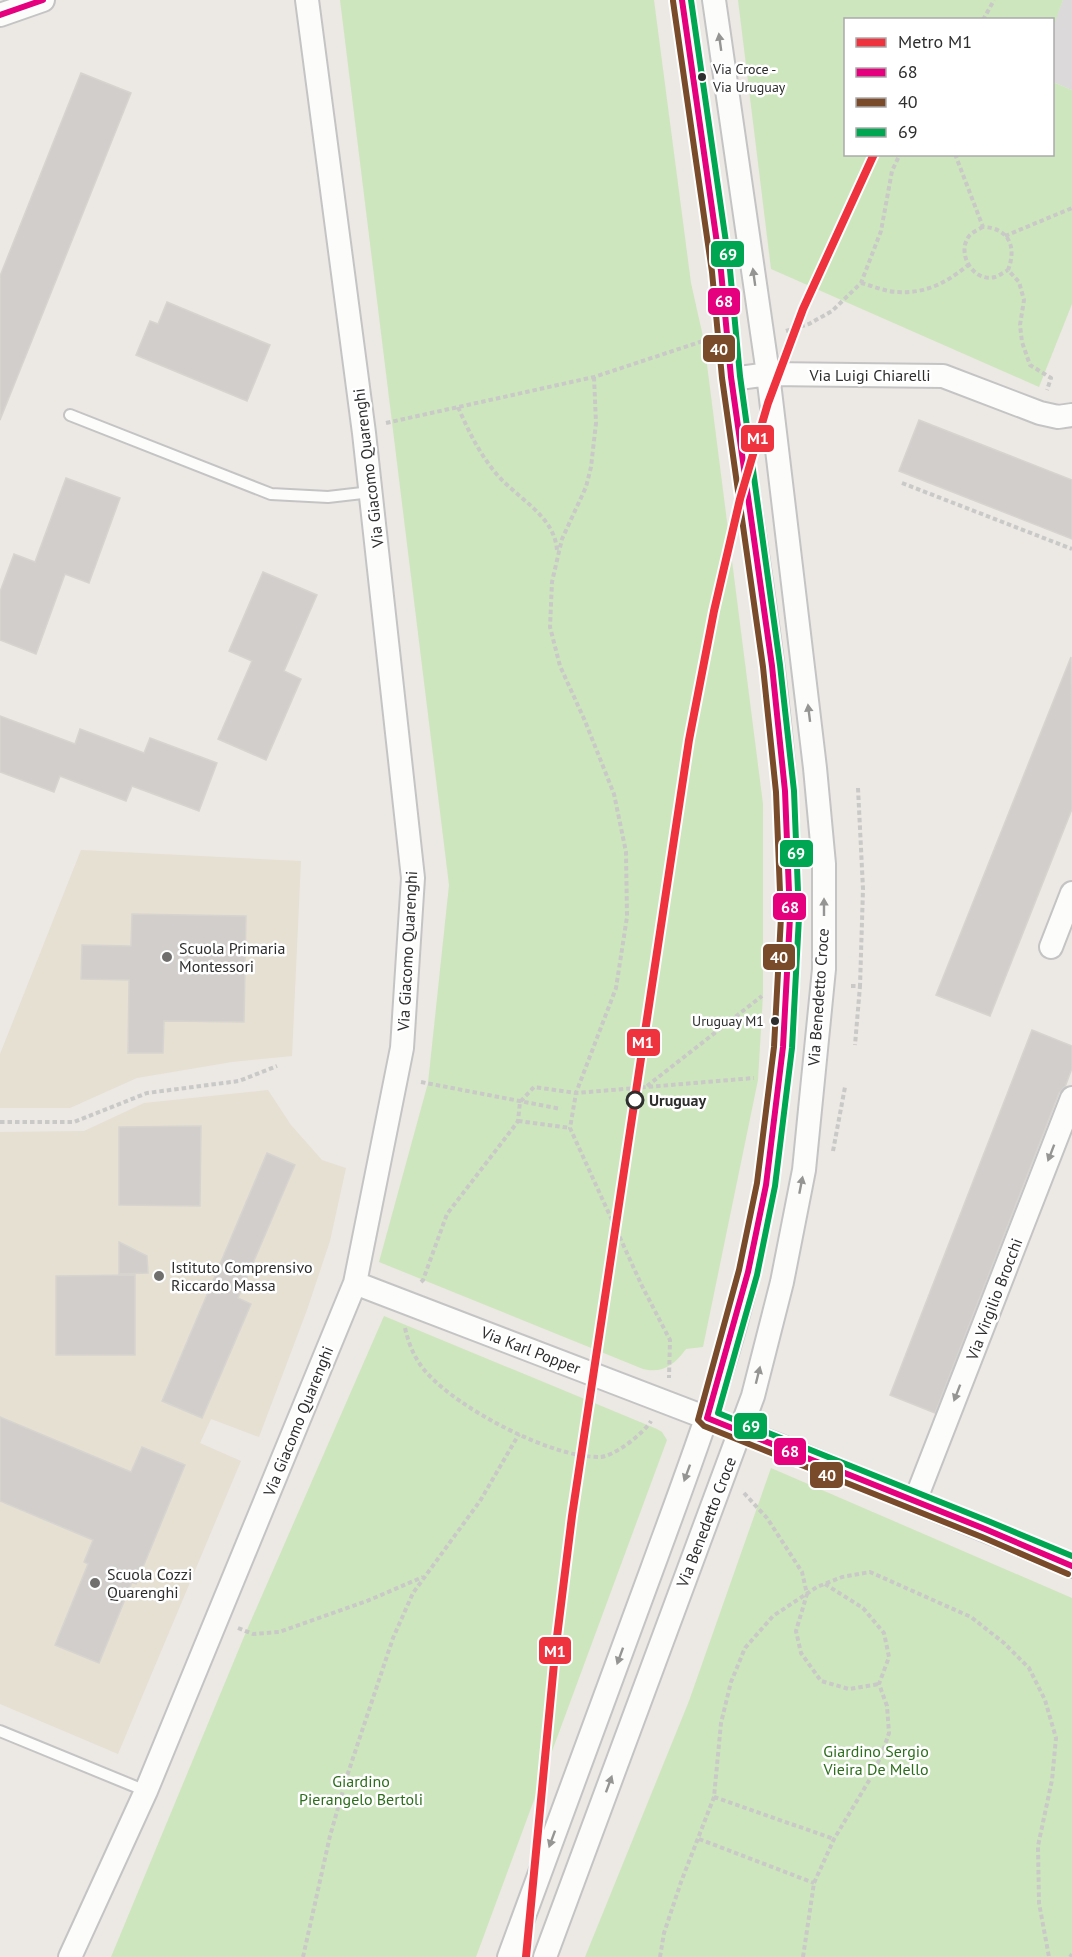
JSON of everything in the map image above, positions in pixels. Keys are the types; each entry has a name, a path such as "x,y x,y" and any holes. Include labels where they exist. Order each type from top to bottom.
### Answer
{"street":[{"path":"0,15 43,0"},
{"name":"Via Giacomo Quarenghi","path":"70,1957 146,1791 355,1283 402,1048 413,878 371,492 307,0"},
{"name":"Via Benedetto Croce","path":"509,1957 707,1418 737,1316 754,1247 768,1169 780,1077 788,980 790,914 783,771 773,676 732,380 721,274 682,0"},
{"name":"Via Benedetto Croce","path":"545,1957 753,1396 782,1282 804,1170 824,969 824,864 815,768 768,374 714,0"},
{"name":"Via Luigi Chiarelli","path":"732,380 768,374 944,376 1040,413 1058,417 1072,415"},
{"path":"1051,947 1072,893"},
{"name":"Via Virgilio Brocchi","path":"915,1501 1072,1098"},
{"name":"Via Karl Popper","path":"355,1283 741,1431 1072,1566"}],"lane":[{"path":"70,415 271,495 328,497 371,492"},
{"path":"0,1731 146,1791"}],"path":[{"path":"984,18 994,0"},
{"path":"782,332 809,324 832,311 861,283 881,231 892,171 899,156"},
{"path":"956,156 983,227"},
{"path":"1005,236 1072,208"},
{"path":"983,227 994,228 1005,236 1010,243 1013,255 1008,270 995,277 979,276 968,265 964,250 970,236 983,227"},
{"path":"861,283 897,292 927,290 954,277 968,265"},
{"path":"1008,270 1019,282 1024,300 1020,325 1022,342 1030,365 1051,378 1040,413"},
{"path":"386,423 594,377 704,341"},
{"path":"404,1324 409,1344 416,1358 435,1382 472,1408 519,1434 561,1451 602,1457 630,1443 647,1428 668,1403 670,1340 642,1286 570,1128 576,1093 616,988 627,917 626,852 614,794 560,666 550,627 552,582 562,539 586,487 591,467 596,423 594,377"},
{"path":"458,407 481,454 496,474 513,492 535,508 547,524 555,536 558,556"},
{"path":"902,483 1072,549"},
{"path":"855,1045 860,986 863,889 858,788"},
{"path":"851,986 860,986"},
{"path":"646,1086 763,995"},
{"path":"0,1122 74,1122 147,1093 239,1081 277,1066"},
{"path":"419,1283 423,1280 447,1214 518,1121 520,1102 534,1087 576,1093 755,1078"},
{"path":"421,1082 561,1109"},
{"path":"833,1153 845,1087"},
{"path":"518,1121 570,1128"},
{"path":"303,1957 319,1879 348,1773 393,1638 413,1593 480,1501 519,1434"},
{"path":"738,1486 767,1518 802,1572 807,1594 796,1630 801,1653 821,1680 849,1689 879,1684"},
{"path":"660,1957 664,1933 681,1882 714,1797 721,1723 731,1682 745,1648 773,1616 807,1594 842,1576 870,1572 970,1617 1004,1644 1029,1668 1045,1701 1056,1737 1052,1780 1038,1846 1039,1903 1049,1957"},
{"path":"234,1626 253,1634 279,1632 367,1602 424,1577"},
{"path":"803,1957 814,1883 834,1839 870,1779 889,1733 887,1707 879,1684 889,1657 884,1633 863,1608 825,1584"},
{"path":"714,1797 834,1839"},
{"path":"699,1839 814,1883"}],"shaded area":[{"path":"1063,0 1072,0 1072,90 1054,82 1054,23"},
{"name":"Scuola Primaria Montessori","path":"81,850 301,861 292,1056 232,1062 137,1078 70,1108 0,1108 0,1054"},
{"path":"268,1090 291,1125 322,1160 346,1168 330,1241 307,1310 259,1437 211,1419 200,1443 241,1461 118,1754 0,1704 0,1132 84,1131 144,1103"}],"green space":[{"path":"340,0 654,0 691,283 704,341 763,804 763,995 758,1080 703,1347 686,1349 673,1363 662,1369 643,1369 379,1262 428,1083 449,885"},
{"path":"738,0 1063,0 1054,25 1054,18 844,18 844,156 1054,156 1054,82 1072,90 1072,304 1039,387 771,269"},
{"name":"Giardino Pierangelo Bertoli","path":"384,1316 657,1429 667,1440 476,1957 111,1957 246,1632"},
{"name":"Giardino Sergio Vieira De Mello","path":"771,1468 1072,1598 1072,1957 585,1957 689,1701"}],"building":[{"path":"81,73 131,93 0,420 0,276"},
{"path":"167,302 270,345 247,401 136,355 150,321 158,324"},
{"path":"919,420 1072,480 1072,539 899,471"},
{"path":"66,478 120,498 89,583 65,574 36,654 0,640 0,592 14,554 35,562"},
{"path":"263,572 317,595 284,671 301,679 266,760 218,739 252,661 229,651"},
{"path":"1071,657 1072,809 990,1016 936,995"},
{"path":"0,716 75,744 80,729 144,753 150,738 217,763 199,811 132,786 126,801 60,776 54,792 0,772"},
{"path":"132,914 246,916 244,1022 164,1021 163,1053 128,1053 129,980 81,979 82,945 131,946"},
{"path":"1032,1030 1072,1046 1072,1068 1065,1087 1059,1093 935,1413 890,1395"},
{"path":"201,1126 200,1206 119,1205 119,1127"},
{"path":"267,1153 295,1165 238,1298 251,1304 202,1418 162,1401"},
{"path":"119,1242 147,1256 148,1273 119,1274"},
{"path":"135,1275 135,1355 56,1355 56,1276"},
{"path":"0,1417 131,1472 142,1447 185,1465 136,1584 132,1582 99,1663 55,1645 88,1564 84,1562 93,1540 0,1501"}],"metro line":[{"name":"M1","path":"526,1957 555,1653 572,1516 689,740 714,611 740,499 768,403 803,309 873,156"}],"transit line":[{"name":"68","path":"0,15 43,0"},
{"name":"68","path":"682,0 721,271 731,377 772,666 785,791 790,917 783,1047 766,1185 748,1272 707,1418 1072,1566"},
{"name":"69","path":"691,0 730,270 740,376 780,665 794,791 799,917 792,1048 775,1186 757,1275 718,1413 1072,1556"},
{"name":"40","path":"673,1 712,272 722,378 763,667 776,792 781,917 774,1047 757,1183 739,1270 698,1420 704,1426 982,1537 1068,1574"}],"place":[{"name":"Via Croce - Via Uruguay","path":"702,77"},
{"name":"Scuola Primaria Montessori","path":"167,957"},
{"name":"Uruguay M1","path":"775,1021"},
{"name":"Uruguay","path":"635,1100"},
{"name":"Istituto Comprensivo Riccardo Massa","path":"159,1276"},
{"name":"Scuola Cozzi Quarenghi","path":"95,1583"}]}
